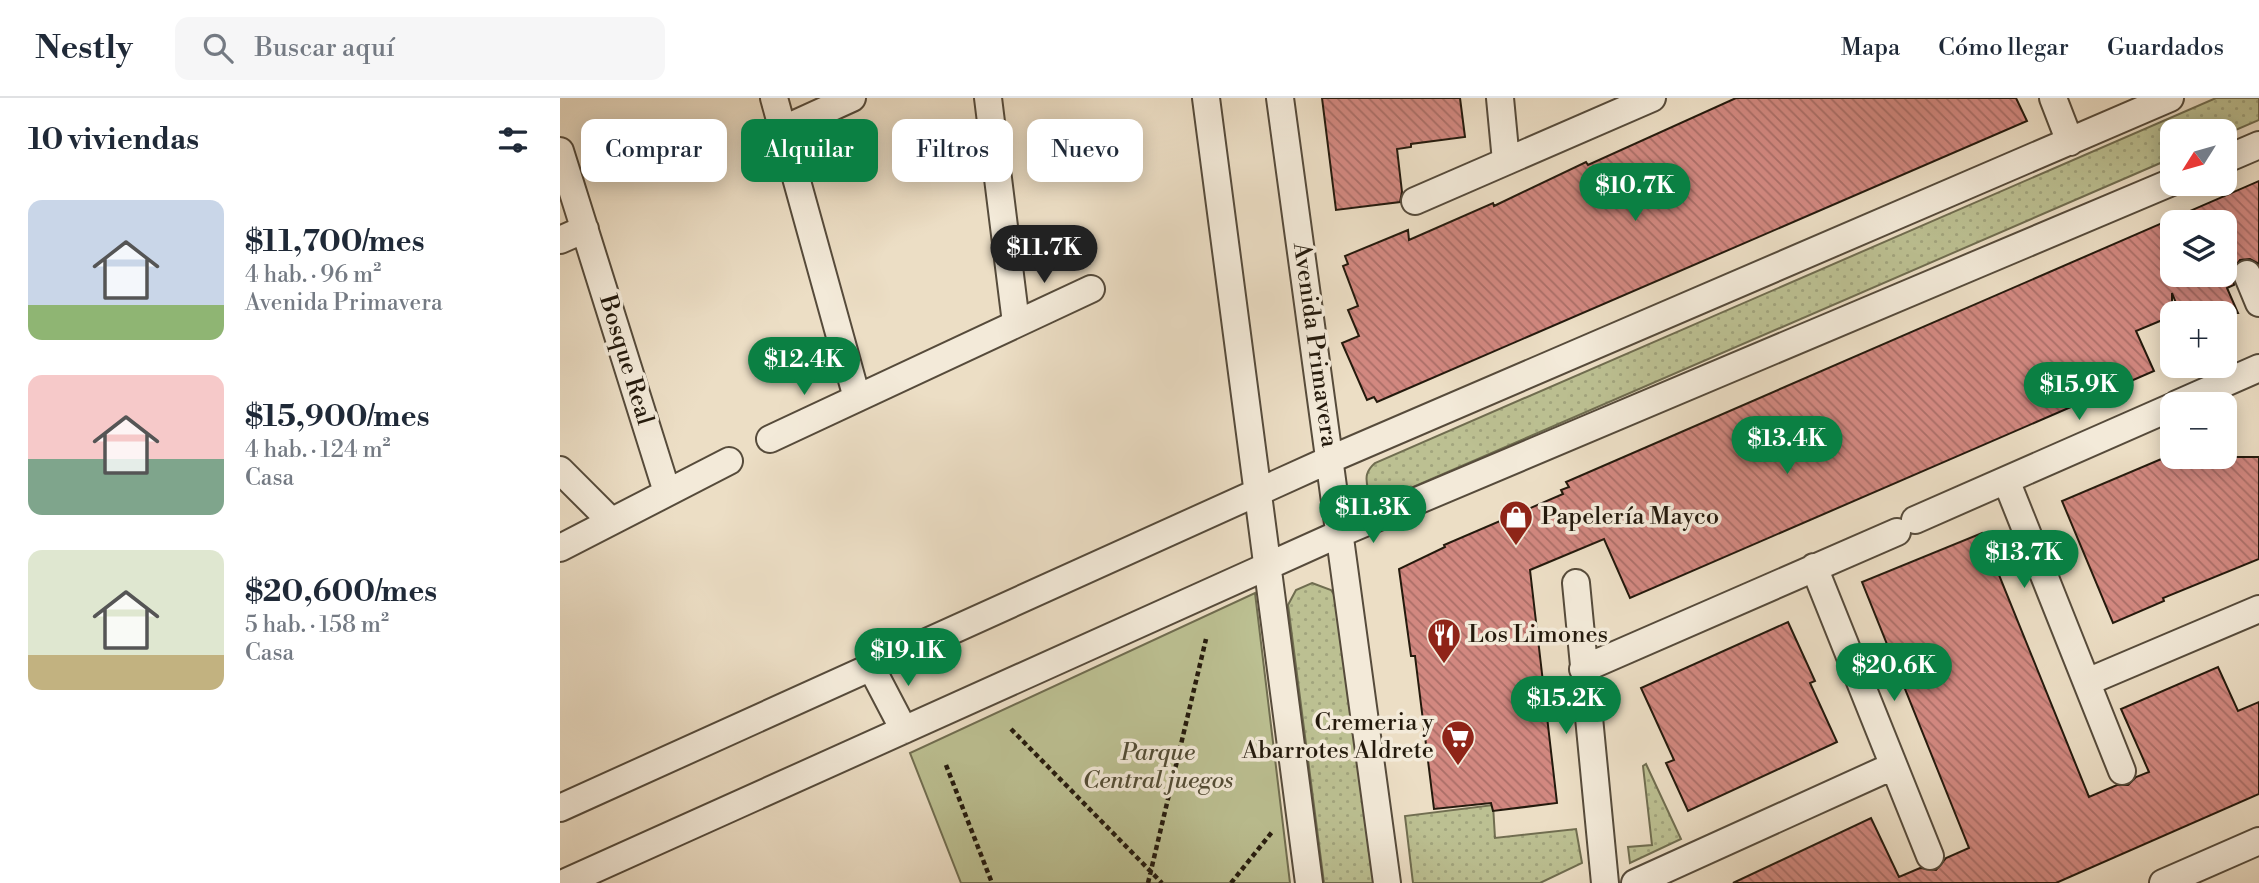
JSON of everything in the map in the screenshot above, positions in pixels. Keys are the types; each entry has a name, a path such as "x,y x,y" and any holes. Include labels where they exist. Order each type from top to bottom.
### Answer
{"street":[{"path":"774,98 781,119"},
{"path":"806,119 852,98"},
{"path":"988,98 1016,323"},
{"path":"1206,98 1309,883"},
{"name":"Avenida Primavera","path":"1280,98 1387,883"},
{"path":"1500,98 1506,161"},
{"path":"1415,201 1652,98"},
{"path":"2053,98 2070,142"},
{"path":"560,808 1258,491 2171,98"},
{"path":"2237,154 2259,145"},
{"name":"Bosque Real","path":"560,151 667,492"},
{"path":"799,182 858,398"},
{"path":"564,883 1341,533 2160,187"},
{"path":"560,240 585,229"},
{"path":"2247,274 2259,303"},
{"path":"770,439 1091,289"},
{"path":"2204,392 2259,368"},
{"path":"1583,669 2160,412"},
{"path":"560,548 729,461"},
{"path":"560,470 611,521"},
{"path":"2006,480 2122,771"},
{"path":"1814,567 1930,856"},
{"path":"1576,583 1605,883"},
{"path":"2087,682 2259,609"},
{"path":"871,667 904,730"},
{"path":"1635,883 1893,766"},
{"path":"2166,882 2259,841"}],"path":[{"path":"1148,883 1206,639"},
{"path":"1011,729 1162,883"},
{"path":"946,765 992,883"},
{"path":"1231,883 1275,829"}],"green space":[{"path":"2216,98 2259,98 2259,120 2237,129 2237,119 2168,119"},
{"path":"2160,122 2160,163 1390,497 1382,498 1368,489 1367,475 1375,463"},
{"path":"1312,583 1331,590 1337,599 1374,883 1324,883 1288,605 1296,590"},
{"name":"Parque Central juegos","path":"1255,593 1290,883 961,883 910,753"},
{"path":"1646,764 1681,839 1630,863 1628,847 1652,845 1643,766"},
{"path":"1493,805 1495,838 1576,829 1582,863 1540,883 1413,883 1405,816"}],"building":[{"path":"1322,98 1460,98 1465,137 1411,144 1411,147 1397,149 1402,192 1400,202 1336,210"},
{"path":"1736,98 2016,98 2027,121 1377,402 1374,397 1367,400 1342,343 1359,336 1348,310 1358,306 1343,266 1348,264 1345,256 1408,230 1409,240 1493,203 1494,206 1586,162 1588,165"},
{"path":"2259,181 2259,264 2250,259 2240,260 2237,264 2237,210 2192,210 2224,196 2237,196 2237,191"},
{"path":"2160,224 2160,287 2229,287 2227,288 2233,301 2175,301 2172,293 2172,301 2160,301 2160,321 2136,331 2154,371 1630,598 1604,539 1530,570 1557,803 1493,811 1491,803 1434,809 1415,656 1411,656 1399,569 1445,547 1444,545 1563,494 1561,490 1569,487 1566,482"},
{"path":"2237,457 2259,457 2259,559 2163,598 2164,601 2113,623 2062,501 2160,460 2160,469 2237,469"},
{"path":"1982,533 2089,797 2117,785 2128,785 2136,777 2149,772 2121,709 2218,667 2238,711 2259,702 2259,794 2056,883 1733,883 1871,818 1899,877 1920,868 1936,870 1946,858 1969,848 1862,582"},
{"path":"1788,622 1815,681 1810,683 1837,742 1688,811 1666,763 1674,760 1641,688"}],"place":[{"name":"Papelería Mayco","path":"1516,547"},
{"name":"Los Limones","path":"1444,665"},
{"name":"Cremeria y Abarrotes Aldrete","path":"1458,767"}]}
